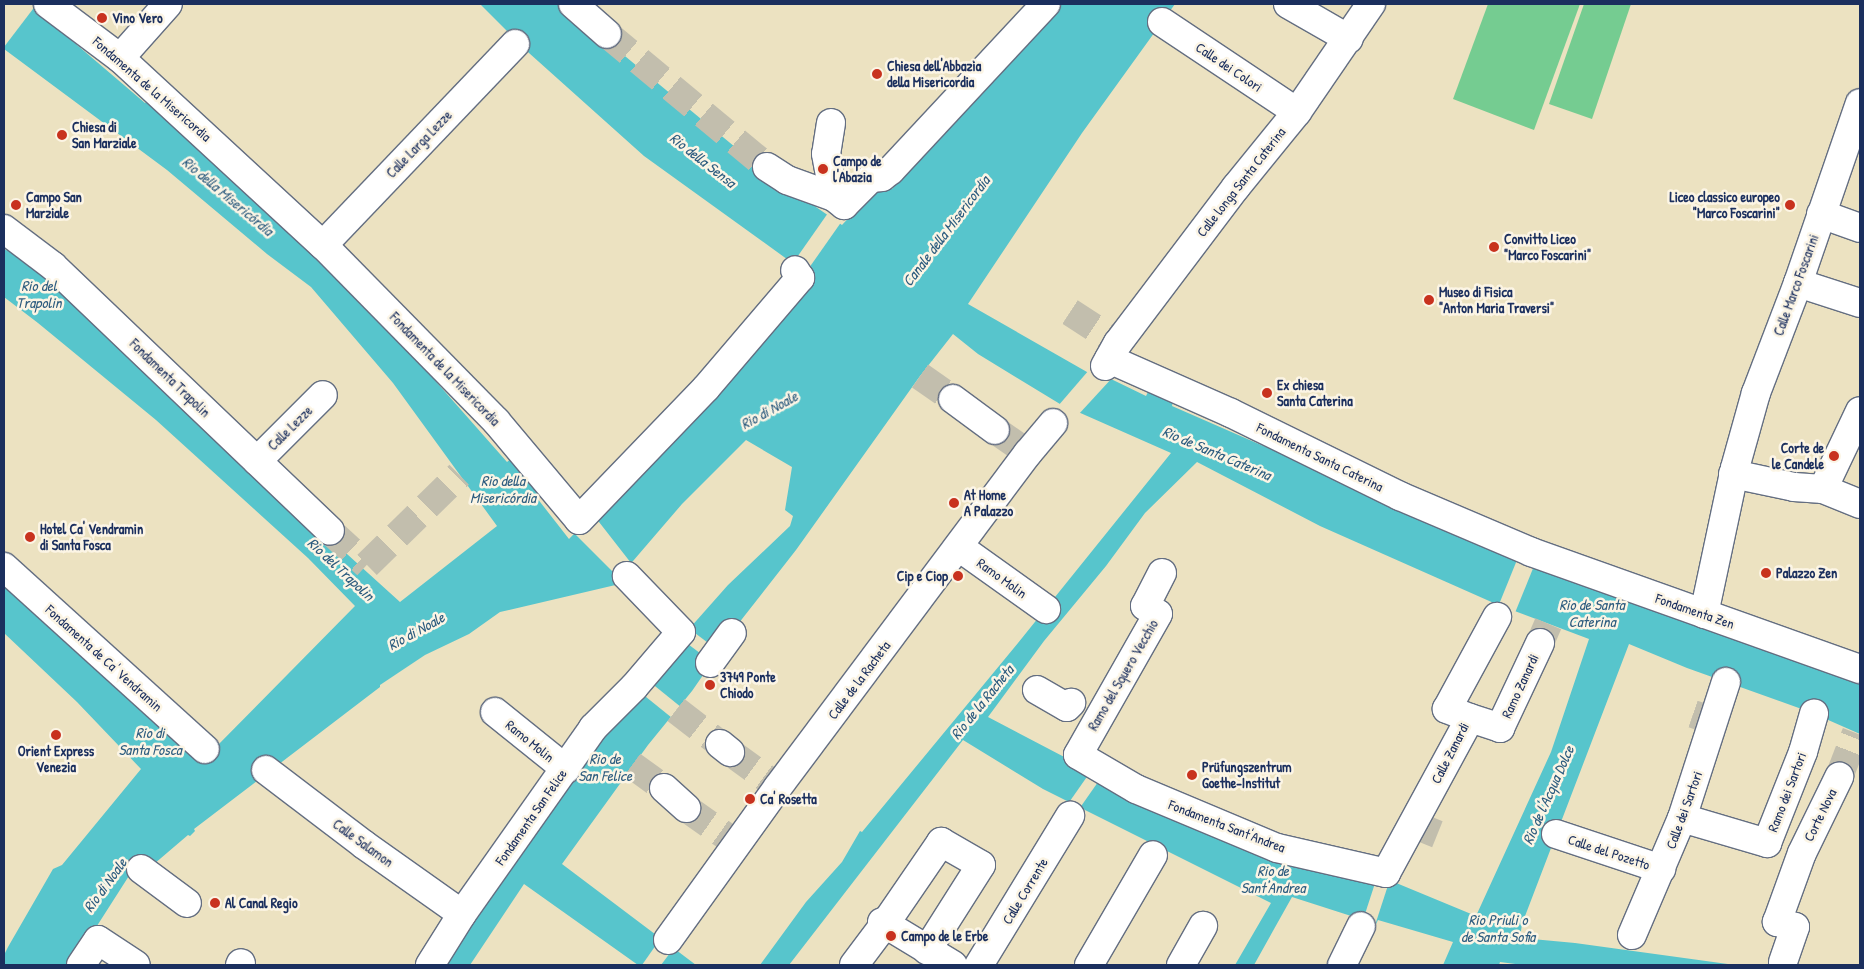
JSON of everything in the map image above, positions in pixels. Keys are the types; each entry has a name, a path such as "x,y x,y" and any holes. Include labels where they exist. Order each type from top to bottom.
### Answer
{"street":[{"name":"Fondamenta de la Misericordia","path":"48,4 120,58 323,245 496,421 579,520 706,388 800,278 795,270"},
{"path":"120,58 168,4"},
{"path":"573,4 607,34"},
{"path":"767,167 787,180 834,197 844,205 871,178 882,176 1046,4"},
{"path":"1288,4 1349,39"},
{"name":"Calle longa Santa Caterina","path":"1107,362 1118,343 1230,195 1297,112 1349,39 1371,4"},
{"name":"Calle dei Colori","path":"1162,22 1297,112"},
{"name":"Calle Larga Lezze","path":"323,245 515,44"},
{"name":"Calle Marco Foscarini","path":"1704,614 1734,471 1756,393 1798,282 1821,214 1853,150 1860,103"},
{"path":"831,122 826,154 834,197"},
{"path":"1821,214 1860,228"},
{"name":"Fondamenta Trapolin","path":"5,230 53,266 330,531"},
{"path":"1798,282 1860,303"},
{"name":"Fondamenta Santa Caterina","path":"1107,362 1231,413 1400,496 1531,552"},
{"name":"Calle Lezze","path":"257,461 323,395"},
{"path":"952,400 995,430"},
{"name":"Calle de la Racheta","path":"668,940 778,787 1028,453 1054,423"},
{"path":"1823,489 1855,423"},
{"path":"1734,471 1794,487 1823,489 1860,504"},
{"name":"Ramo Molin","path":"959,547 1046,609"},
{"name":"Fondamenta Zen","path":"1531,552 1860,669"},
{"name":"Fondamenta de Ca' Vendramin","path":"4,567 204,749"},
{"name":"Ramo del Squero Vecchio","path":"1078,755 1106,702 1158,614 1145,606 1162,573"},
{"name":"Fondamenta San Felice","path":"430,965 462,914 566,769 593,728 634,687 681,632 627,576"},
{"name":"Calle Zanardi","path":"1386,873 1415,824 1470,718 1447,709 1497,617"},
{"path":"710,663 732,633"},
{"name":"Ramo Zanardi","path":"1470,718 1500,728 1540,643"},
{"name":"Calle dei Sartori","path":"1632,935 1682,818 1712,720 1726,682"},
{"path":"1037,690 1067,707 1071,703"},
{"name":"Ramo Molin","path":"495,712 566,769"},
{"name":"Ramo dei Sartori","path":"1682,818 1767,843 1802,752 1814,714"},
{"name":"Fondamenta Sant'Andrea","path":"1078,755 1136,789 1277,848 1386,873"},
{"name":"Calle Salamon","path":"266,770 363,844 462,914"},
{"name":"Corte Nova","path":"1767,843 1802,855 1839,777"},
{"path":"664,788 686,808"},
{"name":"Calle Corrente","path":"979,965 1070,816"},
{"name":"Calle del Pozetto","path":"1556,834 1661,869"},
{"path":"854,965 941,842 981,865 927,950"},
{"path":"1088,965 1153,855"},
{"path":"1783,962 1795,927 1777,922 1802,855"},
{"path":"141,869 187,903"},
{"path":"884,923 953,965"},
{"path":"1181,965 1203,926"},
{"path":"1342,965 1361,926"},
{"path":"81,965 98,940 136,965"}],"green space":[{"path":"1488,4 1580,4 1534,130 1453,99"},
{"path":"1584,4 1631,4 1592,119 1549,104"}],"water":[{"path":"4,4 29,4 145,103 148,100 158,109 157,112 330,263 406,350 410,346 417,360 507,462 513,457 544,491 537,498 569,539 770,333 791,262 644,156 529,53 480,4 562,4 764,171 842,225 883,181 892,189 1053,4 1175,4 1082,133 968,304 1087,372 1111,379 1146,396 1150,388 1174,398 1172,406 1535,565 1860,680 1860,734 1810,712 1687,668 1629,644 1522,924 1520,938 1575,943 1735,965 1523,965 1500,962 1499,965 1443,965 1453,942 1378,920 1376,924 1292,897 1254,965 1235,965 1271,903 1043,789 963,740 789,965 760,965 806,902 842,862 860,831 862,832 1018,643 1171,453 1060,404 978,354 953,334 920,376 796,550 742,619 692,691 648,745 562,864 696,965 638,965 524,884 470,965 436,965 591,748 689,629 728,585 790,526 793,516 785,510 792,467 746,440 682,504 627,568 624,583 500,612 469,634 425,655 380,685 380,687 194,829 195,831 190,836 188,835 147,870 134,868 72,965 4,965 4,955 8,947 53,869 62,865 141,769 77,702 4,633 4,575 214,749 355,606 308,558 156,420 4,297 4,249 53,274 326,535 400,602 497,526 393,383 311,287 267,254 167,170 4,49","holes":["1197,462 1320,526 1496,604 1589,639 1551,752 1476,916 1389,880 1070,760 988,717 1044,641 1106,566 1145,513"]}],"pier":[{"path":"4,4 36,5 4,47"},
{"path":"828,213 841,222 804,275 791,265"},
{"path":"1089,370 1113,377 1078,415 1058,406"},
{"path":"592,513 631,563 627,568 624,583 573,532"},
{"path":"1519,555 1536,562 1514,615 1498,608"},
{"path":"687,627 720,652 712,662 679,637"},
{"path":"645,678 680,706 671,717 636,689"},
{"path":"1091,771 1101,778 1078,811 1068,804"},
{"path":"1378,874 1390,878 1375,926 1363,922"},
{"path":"663,935 676,945 661,965 642,965"}],"tunnel":[{"path":"607,34 767,167"},
{"path":"1070,312 1113,340"},
{"path":"920,376 953,399"},
{"path":"995,430 1028,453"},
{"path":"330,531 367,565 459,475"},
{"path":"1540,643 1548,624"},
{"path":"676,710 720,744"},
{"path":"1693,714 1710,720"},
{"path":"1839,777 1856,733"},
{"path":"730,752 778,787"},
{"path":"632,765 664,788"},
{"path":"686,808 737,844"},
{"path":"1417,826 1437,834"}],"place":[{"name":"Vino Vero","path":"102,18"},
{"name":"Chiesa dell'Abbazia della Misericordia","path":"877,74"},
{"name":"Chiesa di San Marziale","path":"62,135"},
{"name":"Campo de l'Abazia","path":"823,169"},
{"name":"Campo San Marziale","path":"16,205"},
{"name":"Liceo classico europeo \"Marco Foscarini\"","path":"1790,205"},
{"name":"Convitto Liceo \"Marco Foscarini\"","path":"1494,247"},
{"name":"Museo di Fisica \"Anton Maria Traversi\"","path":"1429,300"},
{"name":"Ex chiesa Santa Caterina","path":"1267,393"},
{"name":"Corte de le Candele","path":"1834,456"},
{"name":"At Home A Palazzo","path":"954,503"},
{"name":"Hotel Ca' Vendramin di Santa Fosca","path":"30,537"},
{"name":"Palazzo Zen","path":"1766,573"},
{"name":"Cip e Ciop","path":"958,576"},
{"name":"3749 Ponte Chiodo","path":"710,685"},
{"name":"Orient Express Venezia","path":"56,735"},
{"name":"Prüfungszentrum Goethe-Institut","path":"1192,775"},
{"name":"Ca' Rosetta","path":"750,799"},
{"name":"Al Canal Regio","path":"215,903"},
{"name":"Campo de le Erbe","path":"891,936"}],"water label":[{"name":"Rio della Sensa","path":"703,160"},
{"name":"Rio della Misericórdia","path":"228,196"},
{"name":"Canale della Misericordia","path":"946,231"},
{"name":"Rio del Trapolin","path":"39,294"},
{"name":"Rio di Noale","path":"769,410"},
{"name":"Rio de Santa Caterina","path":"1217,453"},
{"name":"Rio della Misericórdia","path":"503,488"},
{"name":"Rio del Trapolin","path":"341,569"},
{"name":"Rio de Santa Caterina","path":"1592,612"},
{"name":"Rio di Noale","path":"416,631"},
{"name":"Rio de la Racheta","path":"982,702"},
{"name":"Rio di Santa Fosca","path":"150,740"},
{"name":"Rio de San Felice","path":"605,766"},
{"name":"Rio de l'Acqua Dolce","path":"1548,795"},
{"name":"Rio de Sant'Andrea","path":"1273,878"},
{"name":"Rio di Noale","path":"105,885"},
{"name":"Rio Priuli o de Santa Sofia","path":"1498,928"}]}
